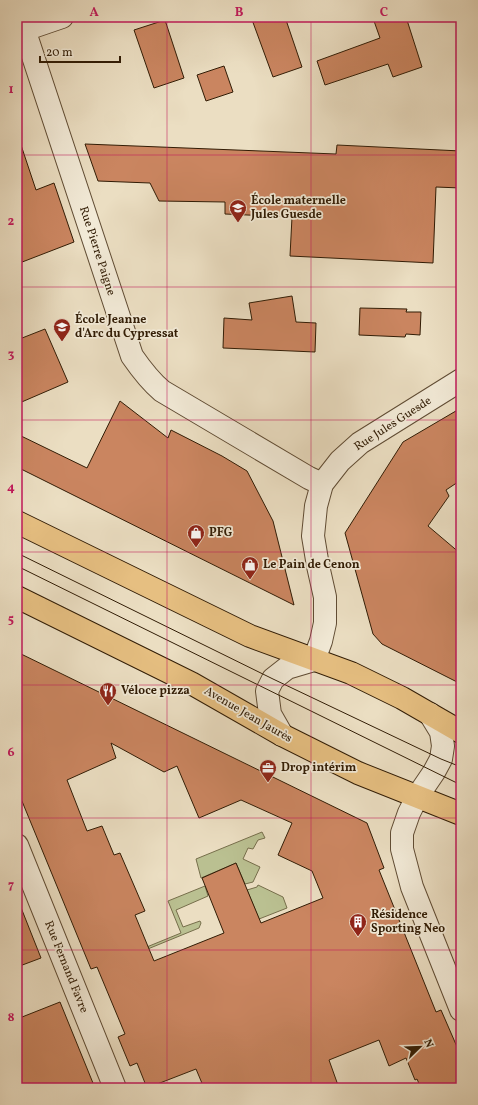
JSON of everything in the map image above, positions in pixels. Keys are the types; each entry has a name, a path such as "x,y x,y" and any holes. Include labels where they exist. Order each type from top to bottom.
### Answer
{"main road":[{"path":"17,522 250,636 351,673 402,698 461,732"},
{"name":"Avenue Jean Jaurès","path":"17,597 191,683 220,698 282,735 358,773 461,814"}],"street":[{"path":"22,23 62,17"},
{"name":"Rue Pierre Paigne","path":"22,23 132,356 152,383 162,391 309,478 322,484"},
{"name":"Rue Jules Guesde","path":"314,660 321,641 325,623 325,597 313,536 316,506 322,484 340,461 360,443 461,380"},
{"path":"282,735 270,714 267,691 273,679 287,668 314,660"},
{"path":"430,714 441,732 443,746 440,759 417,797 402,833 402,849 412,887 461,1010"},
{"name":"Rue Fernand Favre","path":"17,845 115,1088"}],"green space":[{"path":"262,832 265,838 258,840 253,849 248,848 243,859 260,867 253,882 245,884 236,863 201,878 196,859"},
{"path":"258,885 283,897 287,908 259,919 247,890 257,887"},
{"path":"205,886 208,896 176,910 183,927 200,921 201,923 199,928 138,953 137,951 181,933 168,901"}],"building":[{"path":"251,17 285,17 302,67 273,77"},
{"path":"386,17 406,17 422,67 393,77 388,64 325,85 317,61 380,38 374,21"},
{"path":"165,20 184,78 154,88 134,30"},
{"path":"224,66 233,92 206,101 197,75"},
{"path":"85,144 336,154 337,145 461,151 461,188 436,187 433,263 290,256 292,217 225,214 225,202 159,201 150,183 98,181"},
{"path":"17,145 21,145 36,190 54,183 74,242 17,264"},
{"path":"292,296 296,322 316,323 315,352 223,348 224,318 252,320 249,303"},
{"path":"360,308 407,309 406,312 421,312 420,335 406,334 405,337 359,335"},
{"path":"45,329 68,382 17,404 17,340"},
{"path":"120,401 168,438 171,430 222,456 247,471 273,521 294,605 17,467 17,434 87,468"},
{"path":"461,408 461,480 446,490 449,496 428,526 461,554 461,684 382,644 373,634 345,533 403,442"},
{"path":"17,652 367,823 384,868 379,870 436,1012 441,1010 461,1056 461,1088 421,1088 417,1079 415,1080 406,1058 389,1066 379,1040 329,1060 339,1088 204,1088 196,1069 147,1088 137,1063 130,1066 118,1037 125,1034 97,967 91,969 17,789","holes":["111,743 164,772 177,766 199,818 241,800 292,823 278,855 312,871 323,898 261,923 236,863 202,878 224,933 154,961 135,915 145,911 120,853 114,855 102,826 87,831 67,780 116,758"]},
{"path":"18,900 41,958 17,967 17,901"},
{"path":"60,1002 95,1088 17,1088 17,1019"}],"tram line":[{"path":"17,553 273,679 441,759 461,767"},
{"path":"17,566 461,785"}],"place":[{"name":"École maternelle Jules Guesde","path":"238,223"},
{"name":"École Jeanne d'Arc du Cypressat","path":"62,342"},
{"name":"PFG","path":"196,548"},
{"name":"Le Pain de Cenon","path":"250,580"},
{"name":"Véloce pizza","path":"108,706"},
{"name":"Drop intérim","path":"268,783"},
{"name":"Résidence Sporting Neo","path":"358,937"}]}
